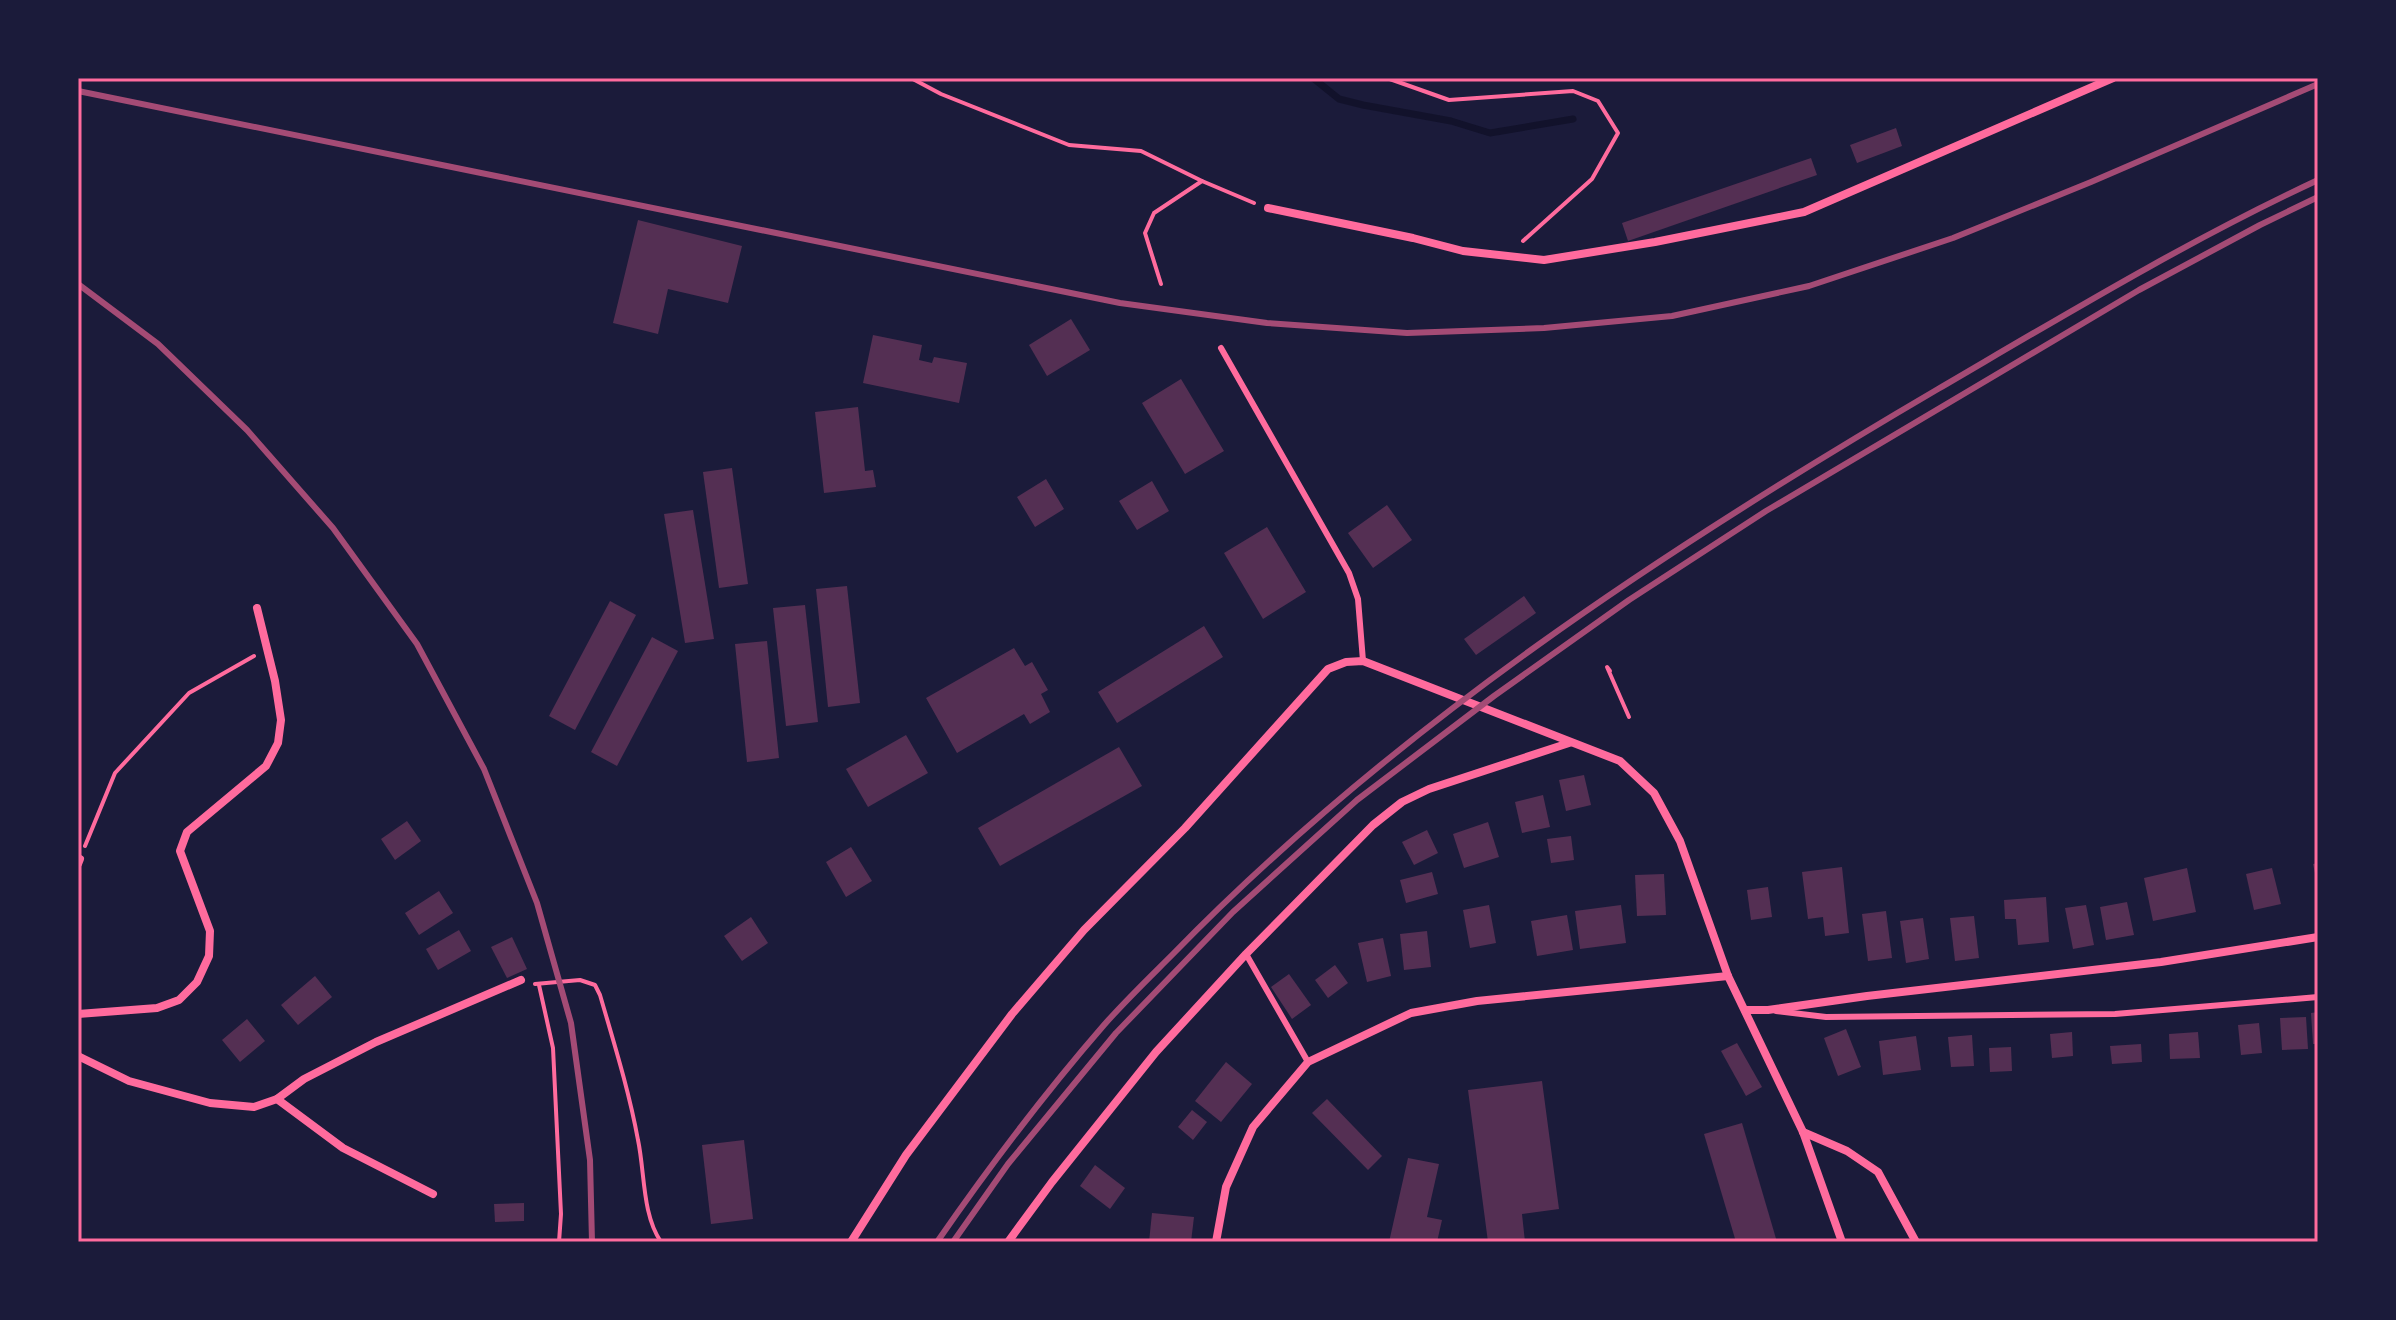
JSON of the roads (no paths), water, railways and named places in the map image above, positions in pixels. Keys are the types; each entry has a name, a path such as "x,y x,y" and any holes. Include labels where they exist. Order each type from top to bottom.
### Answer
{"street":[{"path":"2083,78 2088,89"},
{"path":"1268,208 1463,251 1544,260 1655,242 1804,212 2113,78"},
{"path":"78,1014 157,1008 179,1000 197,982 209,956 210,931 180,851 187,832 266,766 278,743 281,720 257,608"},
{"path":"851,1242 906,1155 1012,1014 1084,930 1185,828 1328,669 1346,662 1363,661 1620,761 1654,793 1680,841 1728,976 1803,1132 1842,1242"},
{"path":"1008,1242 1156,1052 1246,954 1373,825 1402,802 1429,789 1570,742"},
{"path":"1745,1010 1768,1010 2161,962 2318,937"},
{"path":"1216,1242 1226,1187 1253,1127 1308,1062 1411,1013 1477,1001 1728,976"},
{"path":"78,1056 129,1081 210,1103 254,1107 277,1099 304,1079 376,1042 521,980"},
{"path":"277,1099 343,1148 433,1194"},
{"path":"1803,1132 1847,1151 1878,1172 1916,1242"}],"lane":[{"path":"1221,348 1349,573 1358,599 1363,661"},
{"path":"1246,954 1308,1062"},
{"path":"1768,1010 1826,1017 2115,1014 2318,997"}],"waterway":[{"path":"1313,78 1339,99 1451,121 1490,133 1573,119"}],"railway":[{"path":"78,91 1120,303 1267,323 1407,333 1544,328 1672,316 1809,286 1953,238 2318,84"},
{"path":"937,1242 1039,1104 1129,998 1257,872 1347,793 1440,718 1634,578 1836,450 2126,280 2318,180"},
{"path":"953,1242 1008,1164 1116,1033 1233,912 1357,800 1494,696 1629,600 1766,511 2139,290 2318,197"},
{"path":"78,284 158,344 247,430 333,528 417,644 484,769 537,903 571,1023 590,1160 592,1242"}]}
